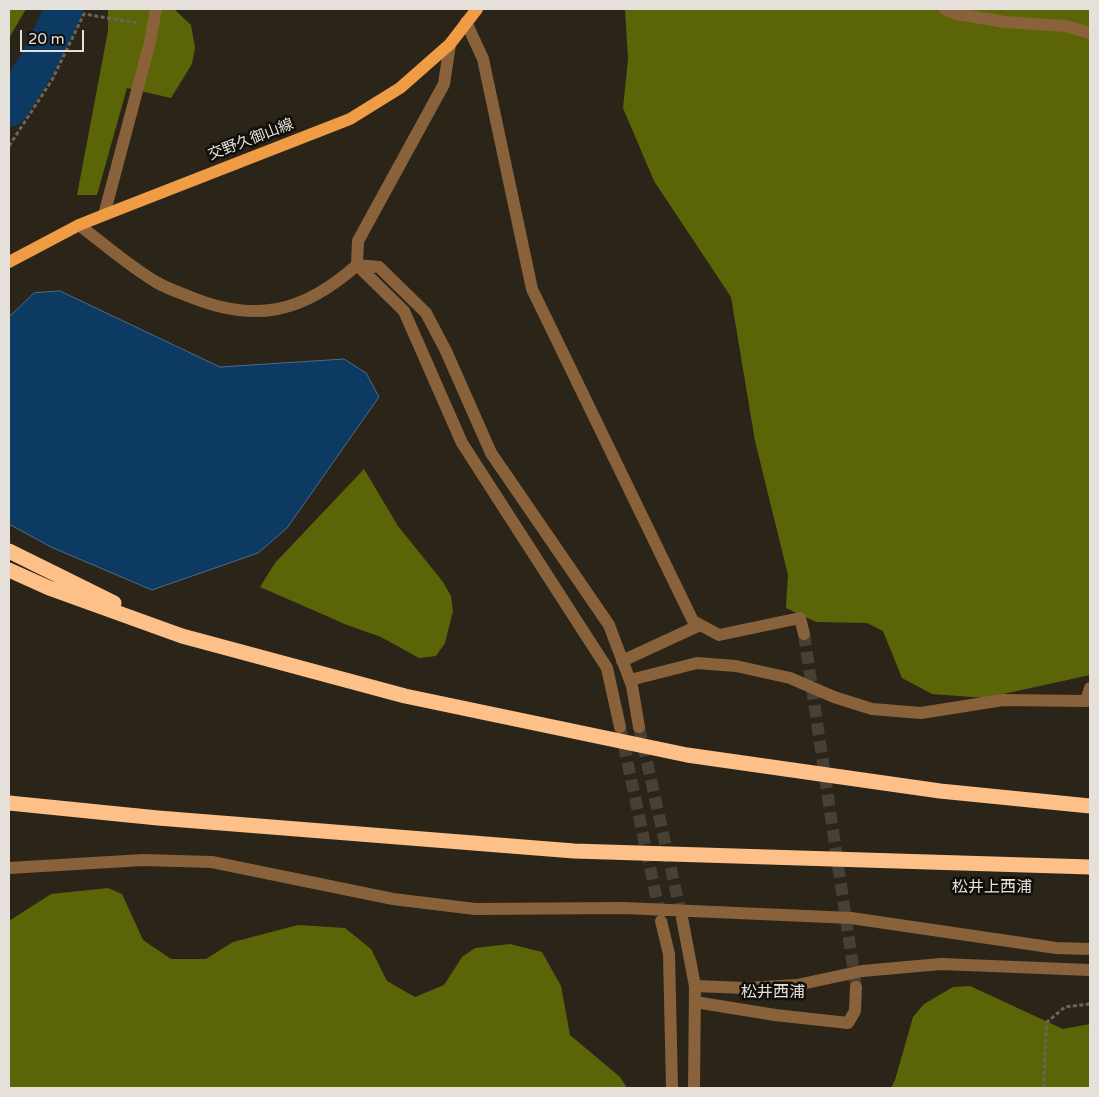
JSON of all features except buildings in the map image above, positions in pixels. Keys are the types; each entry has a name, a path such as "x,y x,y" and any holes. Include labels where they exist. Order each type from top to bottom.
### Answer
{"highway":[{"path":"9,551 182,636"},
{"path":"9,570 49,588 182,636 405,696 687,755 940,791 1090,806"},
{"path":"9,798 158,818"},
{"path":"9,803 158,818 574,852 1090,867"}],"main road":[{"name":"交野久御山線","path":"9,262 79,225 350,120 400,88 450,44 477,9"}],"street":[{"path":"104,215 156,9"},
{"path":"944,9 958,14 1005,22 1066,26 1090,32"},
{"path":"466,22 483,59 532,289 692,621 719,635 800,618 804,634"},
{"path":"79,225 157,283 199,300 242,312 277,310 313,297 339,281 357,265 358,242 444,84 450,44"},
{"path":"357,265 379,267 426,313 446,351 491,453 609,625 630,680 639,727"},
{"path":"357,265 404,311 462,443 607,668 620,727"},
{"path":"622,660 700,625"},
{"path":"630,680 698,663 736,666 790,678 834,697 872,709 921,713 1003,700 1086,701 1090,688"},
{"path":"9,868 143,860 212,862 394,898 475,909 624,908 851,918 1056,948 1090,949"},
{"path":"682,918 695,986 694,1088"},
{"path":"661,921 669,954 672,1088"},
{"path":"695,986 745,988 797,985 862,971 941,964 1090,970"},
{"path":"695,1002 775,1015 848,1023 855,1011 856,987"}],"path":[{"path":"9,146 52,80 84,14 153,26"},
{"path":"1044,1088 1047,1022 1065,1007 1090,1004"}],"green space":[{"path":"9,9 26,9 9,38"},
{"path":"108,9 174,9 191,25 195,48 192,64 171,98 127,88 97,195 77,195 108,31"},
{"path":"625,9 1090,9 1090,675 985,698 932,694 902,678 883,631 867,623 816,622 786,608 788,575 755,441 731,297 654,181 623,108 628,59"},
{"path":"364,469 398,526 443,582 451,596 453,611 445,643 436,656 419,658 381,637 347,625 260,587 275,563"},
{"path":"108,888 122,894 143,940 171,959 206,959 233,942 298,925 345,928 371,949 387,981 415,997 444,985 462,957 475,948 510,944 542,952 561,986 570,1035 620,1077 627,1088 9,1088 9,921 51,894"},
{"path":"970,986 1063,1029 1090,1024 1090,1088 891,1088 913,1017 924,1004 953,987"}],"water":[{"path":"60,291 220,367 344,359 366,373 379,397 287,528 258,553 152,590 51,547 9,524 9,317 34,293"}],"waterway":[{"path":"9,108 40,60 64,9"}],"tunnel":[{"path":"804,634 856,987"},
{"path":"620,727 661,919"},
{"path":"639,727 682,918"}],"district":[{"name":"松井上西浦","path":"992,888"},
{"name":"松井西浦","path":"773,993"}]}
